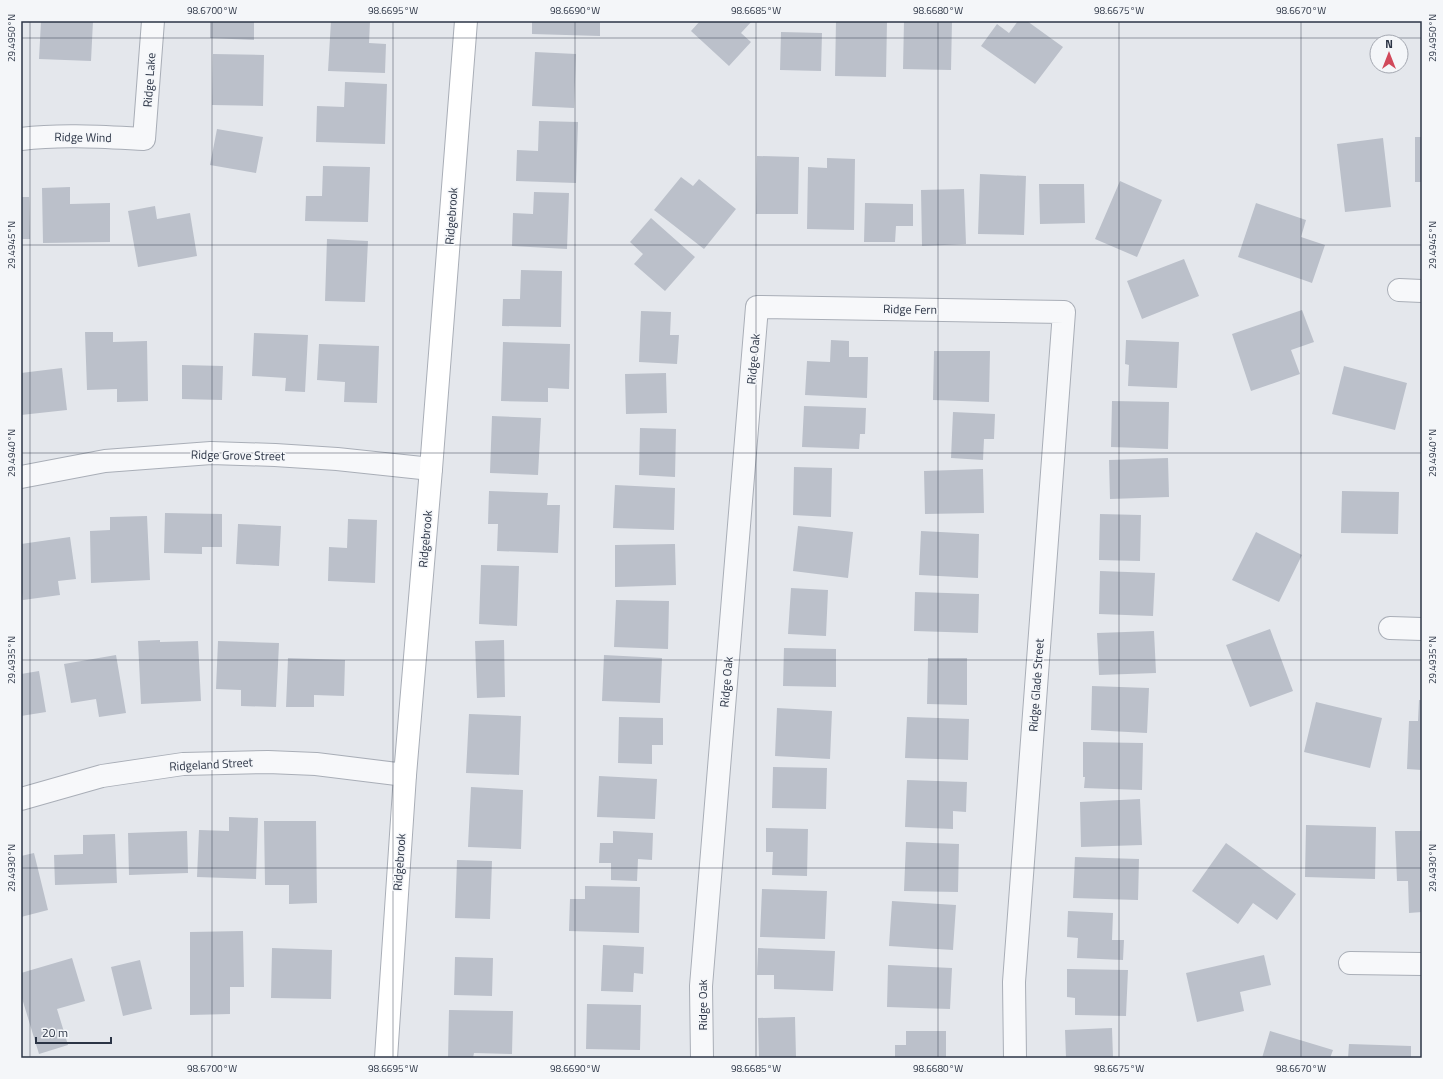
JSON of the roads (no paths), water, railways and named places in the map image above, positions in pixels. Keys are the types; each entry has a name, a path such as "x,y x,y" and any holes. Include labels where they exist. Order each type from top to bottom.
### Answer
{"street":[{"name":"Ridge Lake","path":"144,139 153,21"},
{"name":"Ridgebrook","path":"386,1058 405,775 431,469 466,21"},
{"name":"Ridge Wind","path":"21,139 43,136 75,136 144,139"},
{"path":"1399,290 1422,291"},
{"name":"Ridge Fern","path":"757,307 1064,312"},
{"name":"Ridge Oak","path":"702,1058 702,986 757,307"},
{"name":"Ridge Glade Street","path":"1015,1058 1014,982 1064,312"},
{"name":"Ridge Grove Street","path":"21,477 105,461 212,453 337,459 431,469"},
{"path":"1390,628 1422,629"},
{"name":"Ridgeland Street","path":"21,799 102,776 183,764 282,762 316,764 405,775"},
{"path":"1350,962 1422,964"}]}
